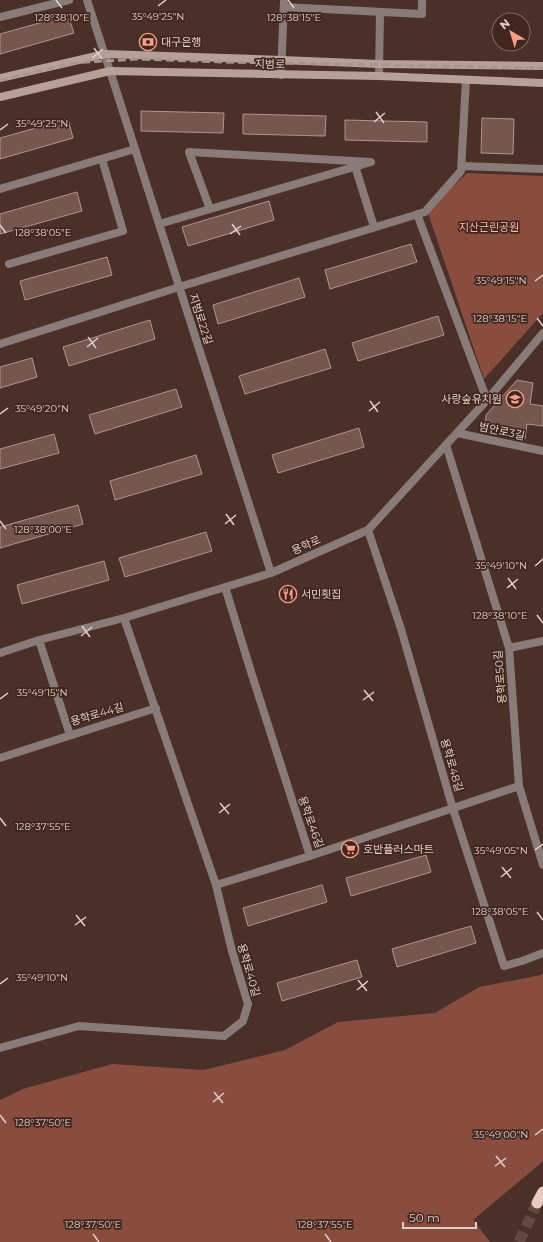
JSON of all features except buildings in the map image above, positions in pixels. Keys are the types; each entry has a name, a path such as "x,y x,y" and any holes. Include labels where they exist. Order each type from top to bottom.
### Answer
{"highway":[{"path":"537,1203 543,1192"}],"main road":[{"path":"0,78 105,54 379,64 543,66"},
{"name":"지범로","path":"0,97 110,71 379,76 543,83"}],"street":[{"path":"0,17 57,1 69,0"},
{"name":"지범로22길","path":"87,0 271,573"},
{"path":"281,75 284,4 422,14 422,0"},
{"path":"379,76 380,12"},
{"path":"0,344 179,287 425,212 461,171 466,80"},
{"path":"0,189 135,149"},
{"path":"159,224 371,162 189,152 210,209"},
{"path":"9,264 124,231 102,159"},
{"path":"355,166 374,227"},
{"path":"462,166 543,169"},
{"path":"417,214 488,400"},
{"name":"용학로","path":"0,653 39,640 124,618 271,573 368,530 488,400 543,333"},
{"name":"범안로3길","path":"457,433 543,451"},
{"name":"용학로50길","path":"446,445 509,648 519,786 543,865"},
{"name":"용학로48길","path":"368,530 401,629 453,808 504,966 522,962 543,953"},
{"name":"용학로46길","path":"225,587 310,856 519,786"},
{"name":"용학로40길","path":"0,1048 79,1026 224,1036 243,1021 248,1004 232,951 216,885 124,618"},
{"name":"용학로44길","path":"39,640 70,736 156,708"},
{"path":"509,648 543,641"},
{"path":"0,758 70,736"},
{"path":"216,885 310,856"}],"green space":[{"name":"지산근린공원","path":"467,173 543,176 543,313 484,379 428,213"},
{"path":"543,973 543,1160 473,1220 490,1242 0,1242 0,1100 23,1089 112,1064 204,1070 285,1050 338,1022 435,1013 479,987 541,975"}],"tunnel":[{"path":"519,1242 537,1203"}],"railway":[{"path":"0,80 72,63 136,59 543,68"}],"place":[{"name":"대구은행","path":"148,42"},
{"name":"사랑숲유치원","path":"515,399"},
{"name":"서민횟집","path":"288,594"},
{"name":"호반플러스마트","path":"350,849"}]}
